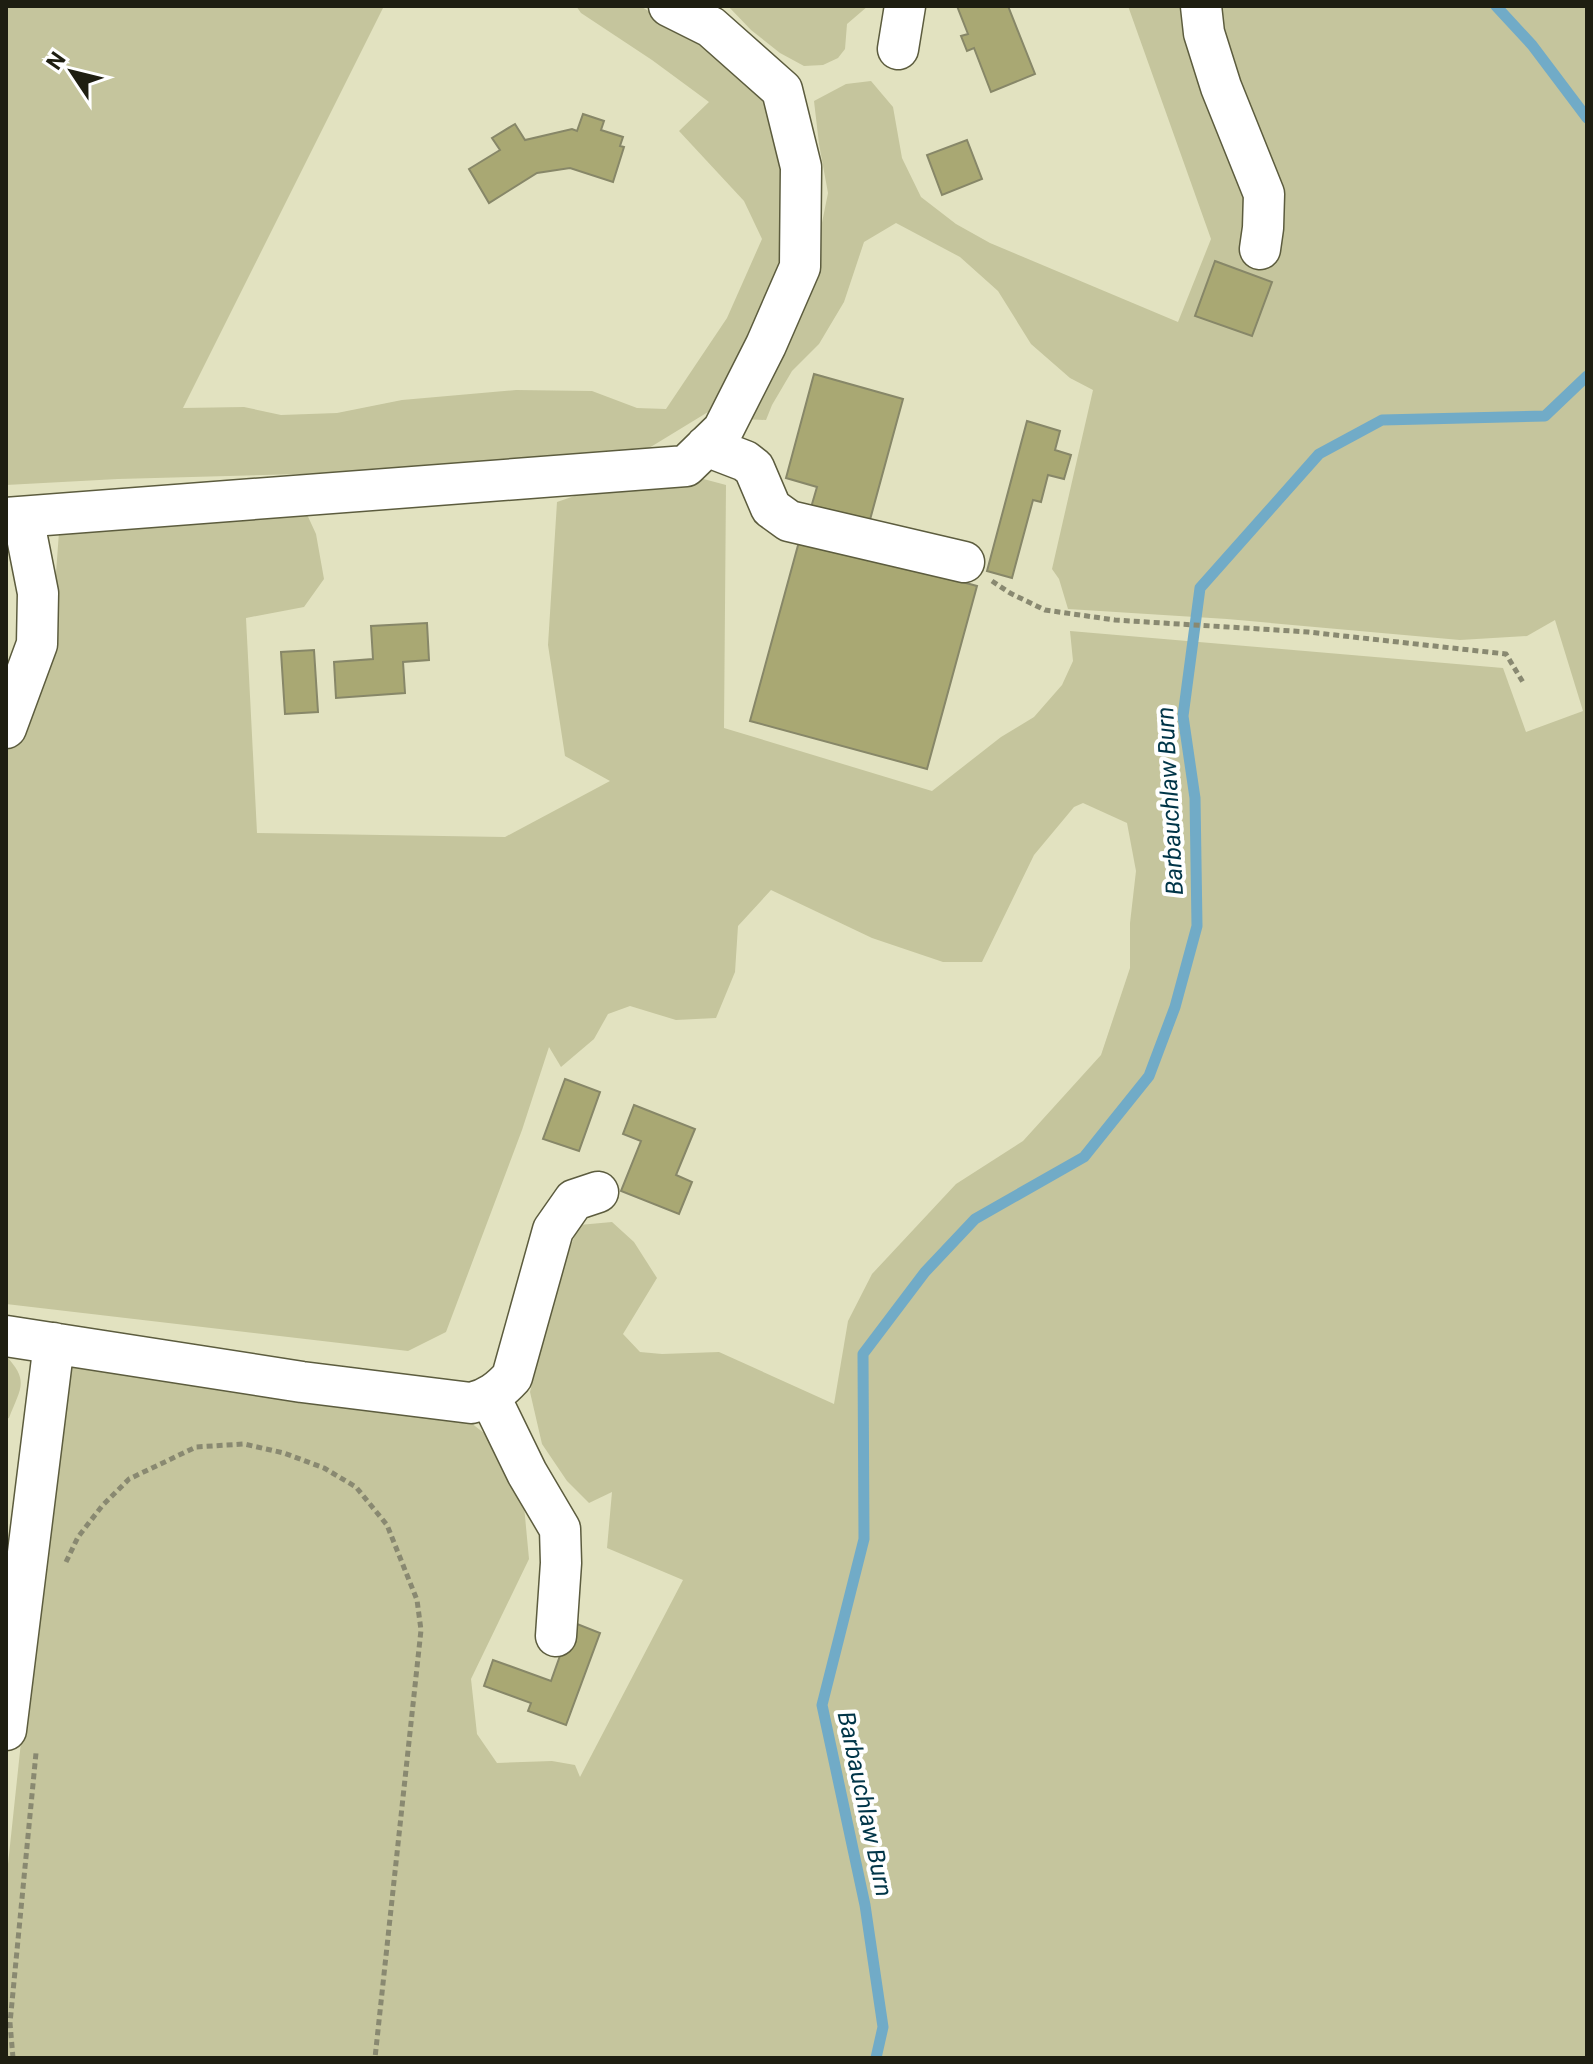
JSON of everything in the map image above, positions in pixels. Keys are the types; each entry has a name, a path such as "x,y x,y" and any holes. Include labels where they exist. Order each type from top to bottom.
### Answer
{"lane":[{"path":"6,728 37,644 38,593 15,518 686,466 723,430 766,345 800,267 801,167 782,90 711,27 669,6"},
{"path":"898,49 905,6"},
{"path":"1201,6 1204,33 1221,87 1264,194 1260,249"},
{"path":"706,446 745,461 754,468 771,508 789,521 964,562"},
{"path":"6,1336 471,1403 490,1397 512,1377 553,1230 574,1200 598,1192"},
{"path":"22,1734 54,1343"},
{"path":"490,1397 527,1473 560,1529 556,1636"}],"path":[{"path":"964,562 1010,593 1045,610 1115,620 1308,632 1506,654 1524,684"},
{"path":"61,1575 78,1537 102,1506 129,1479 196,1447 244,1444 284,1453 324,1468 356,1487 387,1525 417,1600 421,1630 375,2058"},
{"path":"13,2058 10,1991 22,1734"}],"green space":[{"path":"6,6 384,6 183,408 244,407 281,415 337,413 402,400 516,390 592,391 637,408 666,409 727,318 762,239 744,201 679,131 709,102 581,13 576,6 640,6 716,50 776,107 789,201 780,265 750,338 708,412 649,448 338,473 6,485"},
{"path":"728,6 868,6 847,24 845,49 838,58 823,65 804,66 780,53"},
{"path":"1128,6 1587,6 1587,2058 6,2058 6,1883 57,1404 67,1367 88,1357 462,1416 484,1433 523,1495 529,1559 471,1679 477,1734 497,1763 552,1761 575,1765 580,1777 683,1580 607,1548 612,1492 589,1503 567,1481 542,1444 530,1392 562,1268 579,1225 612,1222 634,1242 657,1278 623,1334 640,1352 719,1352 834,1404 848,1321 872,1274 956,1184 1023,1141 1101,1055 1130,968 1130,923 1136,871 1127,823 1083,803 1074,807 1034,855 982,962 943,962 872,938 771,890 738,926 735,972 716,1018 676,1020 630,1006 608,1014 594,1039 561,1067 549,1047 522,1130 446,1332 408,1351 6,1304 6,753 52,628 59,532 305,510 316,534 324,579 304,607 246,618 257,833 505,837 610,781 565,756 548,645 557,502 592,490 696,477 726,485 724,728 932,791 1001,737 1034,717 1062,685 1073,661 1070,631 1503,668 1526,732 1583,711 1555,620 1527,636 1460,640 1227,619 1068,609 1059,579 1052,569 1093,390 1070,378 1031,344 998,291 960,257 896,223 864,242 844,302 819,344 792,371 766,420 742,419 808,292 828,193 814,101 846,84 871,81 893,107 902,158 921,197 956,224 990,243 1178,322 1211,239"},
{"path":"6,1356 18,1372 21,1386 6,1419"}],"building":[{"path":"957,6 1008,6 1035,74 991,92 974,48 967,51 961,36 968,34"},
{"path":"583,114 604,121 601,130 623,137 620,146 624,147 613,182 570,168 537,173 489,203 469,169 500,150 492,138 515,124 525,140 572,129 577,131"},
{"path":"967,140 982,179 942,195 927,155"},
{"path":"1215,261 1272,282 1252,336 1195,316"},
{"path":"814,374 903,399 868,527 810,511 817,487 786,478"},
{"path":"1027,421 1060,431 1055,450 1071,455 1064,479 1048,475 1041,502 1033,500 1012,578 987,571"},
{"path":"800,538 977,586 927,769 750,721"},
{"path":"427,623 429,660 403,662 405,693 336,698 334,662 373,659 371,626"},
{"path":"314,650 318,712 285,714 281,652"},
{"path":"565,1079 600,1092 579,1151 543,1139"},
{"path":"634,1105 695,1129 676,1175 692,1182 679,1214 621,1191 641,1141 623,1134"},
{"path":"572,1622 600,1633 566,1725 528,1711 531,1703 484,1686 493,1660 551,1681"}],"waterway":[{"name":"Barbauchlaw Burn","path":"1496,6 1532,45 1587,118"},
{"name":"Barbauchlaw Burn","path":"876,2058 883,2027 865,1905 822,1705 864,1539 863,1354 925,1272 975,1219 1084,1157 1149,1076 1175,1007 1197,926 1195,798 1183,716 1200,588 1319,454 1382,420 1545,416 1587,376"}]}
